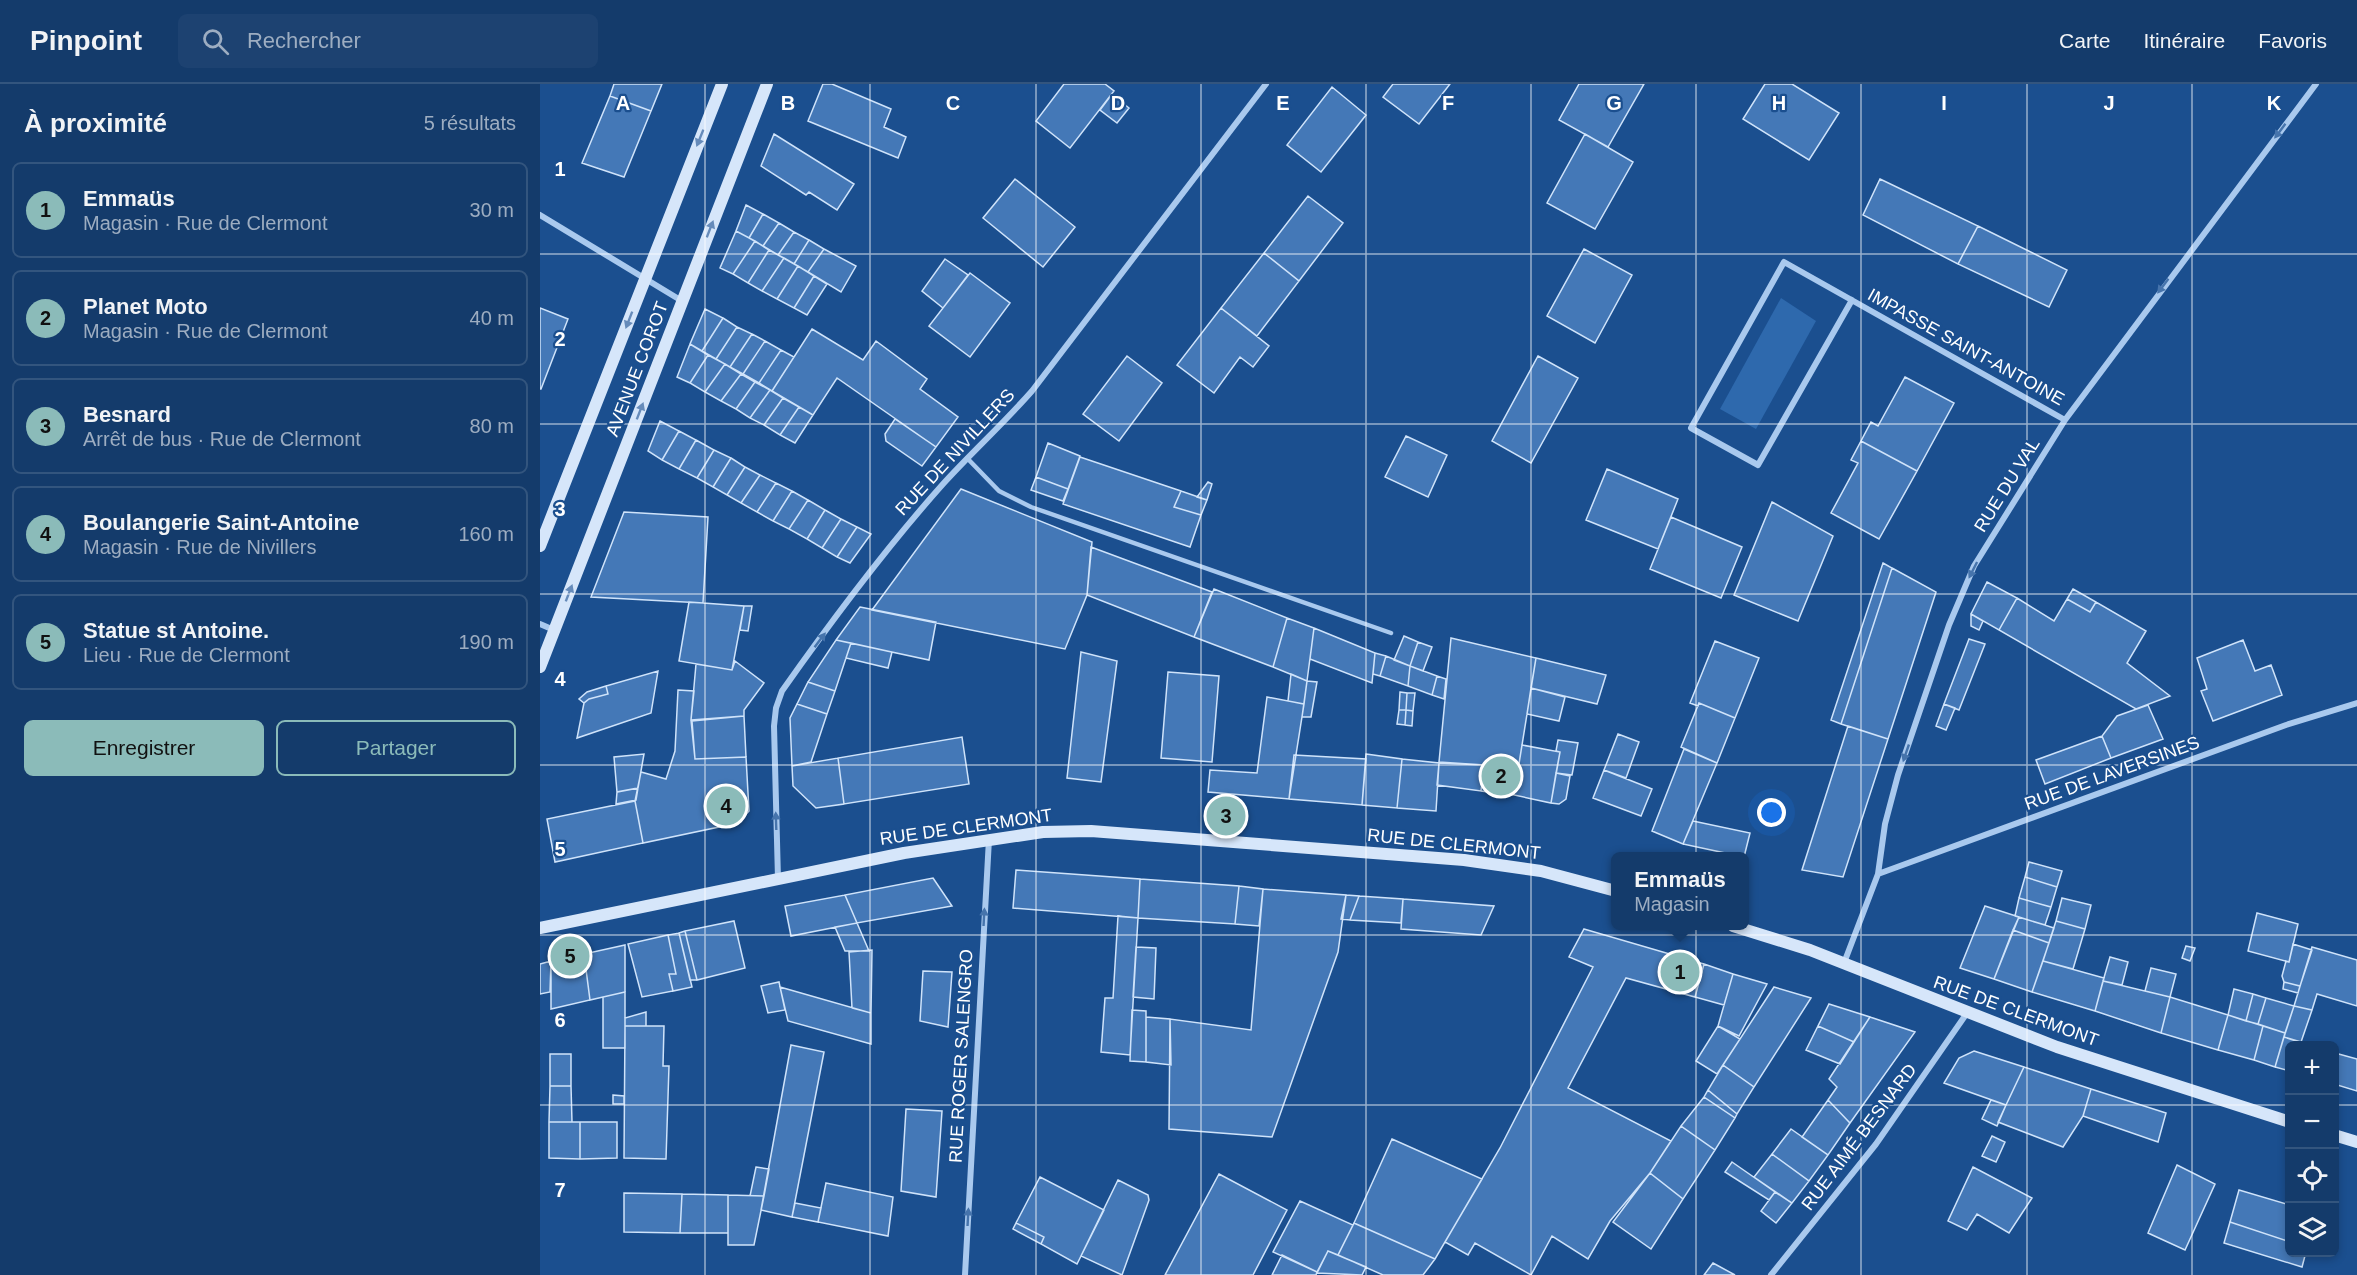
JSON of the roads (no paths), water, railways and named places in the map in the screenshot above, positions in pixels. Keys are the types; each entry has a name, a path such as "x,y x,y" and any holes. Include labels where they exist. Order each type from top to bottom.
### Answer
{"main road":[{"name":"AVENUE COROT","path":"540,546 722,84"},
{"name":"AVENUE COROT","path":"540,667 767,84"},
{"name":"RUE DE CLERMONT","path":"540,928 904,853 1043,832 1091,831 1406,855 1513,866 1611,890"},
{"name":"RUE DE CLERMONT","path":"1745,930 1844,963 2066,1050 2285,1121"},
{"path":"2339,1137 2357,1142"}],"street":[{"name":"RUE DE NIVILLERS","path":"778,879 774,726 776,708 782,691 885,553 967,458 1002,426 1032,391 1266,84"},
{"name":"RUE DU VAL","path":"1844,963 1878,874 1890,800 1961,594 1988,543 2066,420 2316,84"},
{"path":"540,214 682,301"},
{"name":"IMPASSE SAINT-ANTOINE","path":"1852,300 1758,465 1690,428 1784,262 1852,300 2066,420"},
{"path":"540,624 554,630"},
{"name":"RUE DE LAVERSINES","path":"1878,874 2286,725 2357,703"},
{"name":"RUE ROGER SALENGRO","path":"964,1275 989,839"},
{"name":"RUE AIMÉ BESNARD","path":"1771,1275 1876,1144 1967,1013"}],"lane":[{"path":"967,458 999,491 1031,507 1391,633"}],"place":[{"name":"Planet Moto","path":"1501,776"},
{"name":"Boulangerie Saint-Antoine","path":"726,806"},
{"name":"Besnard","path":"1226,816"},
{"name":"Statue st Antoine.","path":"570,956"},
{"name":"Emmaüs","path":"1680,972"}]}
